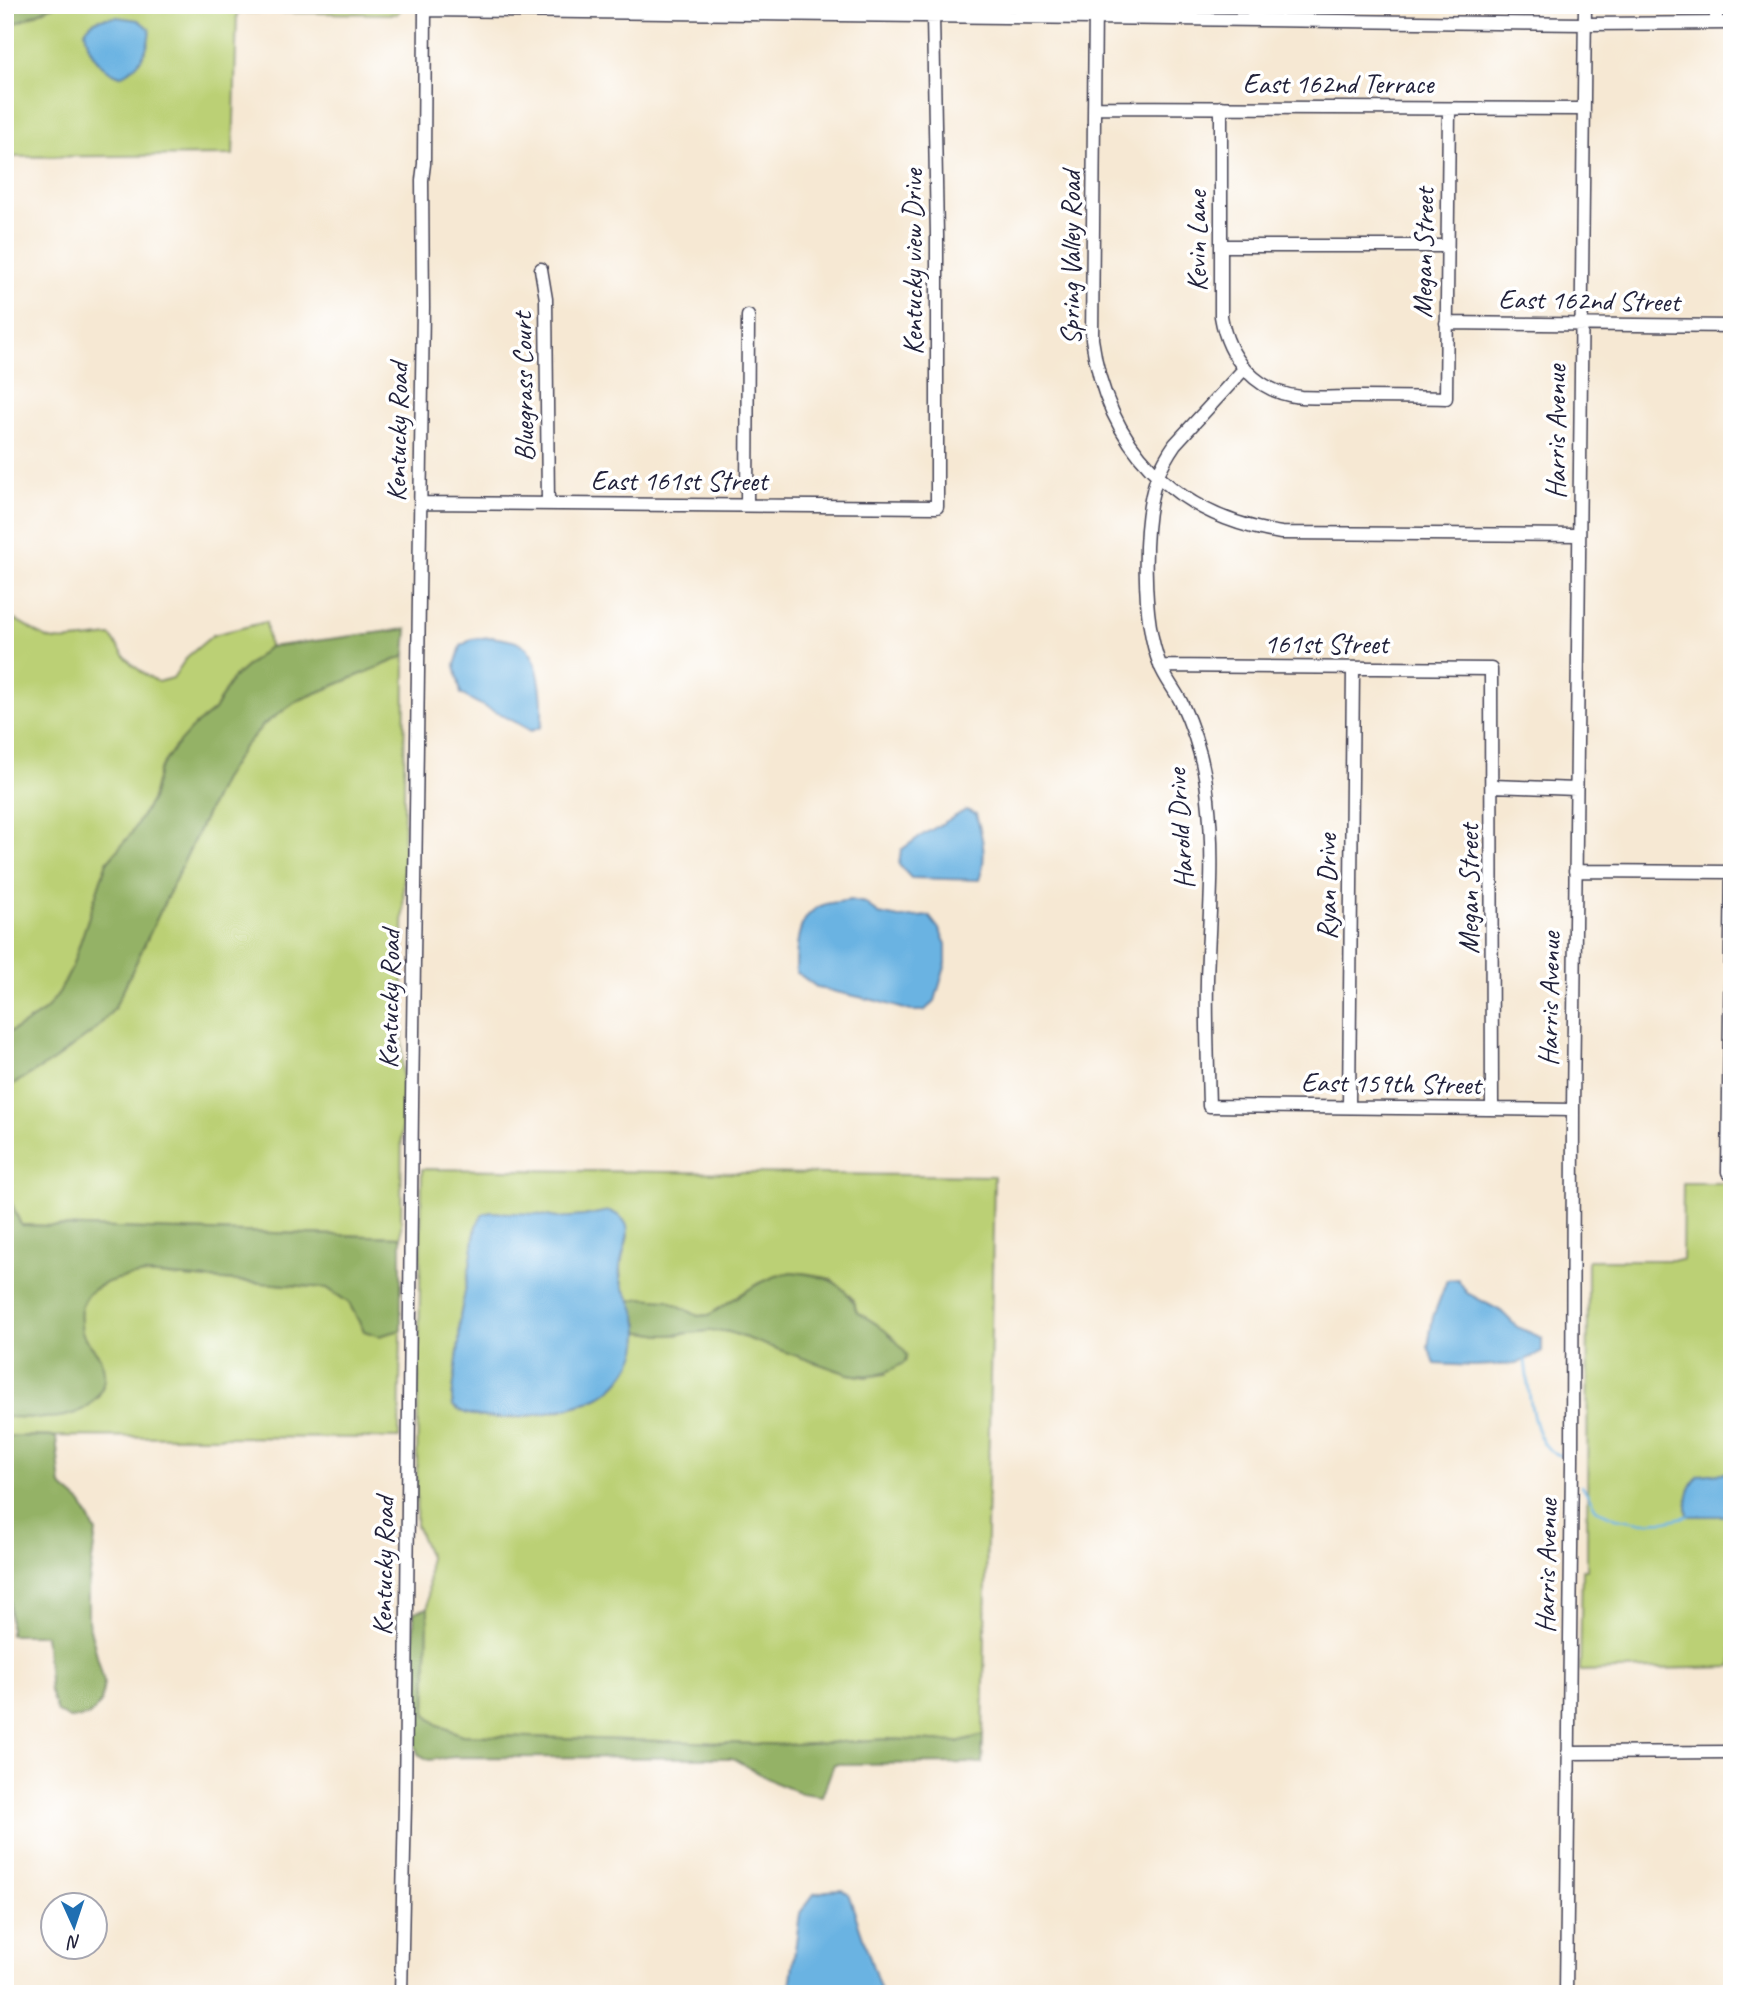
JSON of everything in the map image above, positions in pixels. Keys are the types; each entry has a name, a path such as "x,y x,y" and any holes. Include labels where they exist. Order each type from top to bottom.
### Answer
{"street":[{"name":"Harris Avenue","path":"1566,1994 1585,5"},
{"path":"1716,5 1716,23"},
{"path":"425,8 933,16 1095,12 1585,24 1732,23"},
{"name":"Kentucky Road","path":"401,1994 425,8"},
{"name":"Spring Valley Road","path":"1095,12 1095,361 1110,407 1120,427 1134,449 1158,476 1175,491 1213,514 1238,524 1281,533 1579,535"},
{"name":"Kentucky view Drive","path":"933,16 937,236 937,506"},
{"name":"East 162nd Terrace","path":"1094,107 1583,109"},
{"name":"Kevin Lane","path":"1221,107 1221,316 1223,330 1234,357 1260,383 1273,390 1301,397 1446,398"},
{"name":"Megan Street","path":"1446,398 1450,109"},
{"path":"1221,246 1447,246"},
{"name":"Bluegrass Court","path":"541,269 546,299 548,504"},
{"path":"747,505 748,316"},
{"name":"East 162nd Street","path":"1446,323 1732,326"},
{"path":"1158,476 1175,444 1244,369"},
{"name":"Harold Drive","path":"1158,476 1153,491 1147,539 1150,625 1160,666 1190,723 1208,796 1209,1106"},
{"name":"East 161st Street","path":"421,503 937,506"},
{"name":"161st Street","path":"1160,666 1491,669"},
{"name":"Ryan Drive","path":"1349,1107 1353,668"},
{"name":"Megan Street","path":"1491,669 1492,1109"},
{"path":"1492,786 1576,789"},
{"path":"1728,1172 1732,861"},
{"path":"1575,871 1732,873"},
{"name":"East 159th Street","path":"1209,1106 1573,1110"},
{"path":"1568,1753 1732,1752"}],"green space":[{"path":"5,5 55,5 19,22 5,25"},
{"path":"55,5 404,5 397,14 237,12 233,155 5,157 5,25 19,22"},
{"path":"5,618 18,621 42,636 55,640 111,636 131,663 158,682 173,678 187,657 213,635 266,622 269,647 232,679 214,710 193,727 159,770 152,799 131,834 107,862 71,970 60,991 46,1010 5,1034"},
{"path":"407,629 405,656 297,701 263,725 243,748 222,781 114,1009 95,1030 53,1061 5,1089 5,1034 46,1010 60,991 71,970 107,862 131,834 152,799 159,770 174,748 193,727 214,710 232,679 269,647"},
{"path":"405,656 401,1237 21,1225 5,1188 5,1089 53,1061 95,1030 114,1009 222,781 243,748 263,725 297,701"},
{"path":"422,1169 994,1176 983,1735 957,1742 887,1739 795,1745 462,1735 438,1725 426,1715 429,1557 416,1525","holes":["609,1211 628,1236 620,1276 630,1301 641,1298 698,1316 709,1315 756,1285 791,1272 831,1279 852,1298 857,1312 877,1324 886,1374 866,1377 848,1374 729,1332 675,1335 639,1332 633,1359 623,1376 610,1390 589,1402 549,1413 504,1418 466,1413 453,1406 460,1317 476,1226 536,1214 557,1218"]},
{"path":"1683,1183 1732,1183 1732,1667 1580,1671 1582,1569 1587,1569 1588,1260 1682,1260"},
{"path":"5,1188 21,1225 401,1237 401,1330 379,1336 364,1331 349,1303 327,1288 145,1274 122,1278 92,1291 81,1309 82,1333 100,1358 103,1369 104,1378 98,1396 84,1408 65,1416 6,1417"},
{"path":"791,1272 813,1275 839,1286 852,1301 857,1312 896,1341 907,1355 905,1362 878,1374 848,1374 729,1332 663,1335 639,1332 630,1301 641,1298 668,1300 698,1316 709,1315 756,1285"},
{"path":"145,1274 327,1288 349,1303 364,1331 379,1336 401,1330 399,1438 5,1436 5,1416 98,1398 105,1381 100,1357 82,1335 79,1309 87,1293 115,1278"},
{"path":"8,1436 56,1437 61,1486 82,1504 96,1532 88,1589 88,1621 104,1682 101,1703 89,1716 70,1719 57,1712 50,1691 45,1635 10,1635"},
{"path":"428,1608 426,1715 438,1725 462,1735 795,1745 887,1739 957,1742 983,1735 982,1763 834,1764 822,1796 801,1793 774,1782 732,1758 456,1757 429,1760 418,1754 412,1737 414,1612"}],"water":[{"path":"117,17 138,20 150,29 148,44 142,57 133,68 120,76 106,69 96,59 85,31 95,21"},
{"path":"491,637 516,642 530,652 540,684 541,727 531,731 461,694 455,665 461,646 472,639"},
{"path":"966,810 976,814 982,838 984,855 979,880 911,878 899,865 901,850"},
{"path":"850,900 865,903 879,914 899,918 929,916 939,929 946,944 946,963 935,1001 924,1011 911,1011 818,988 796,972 799,933 807,916 823,905"},
{"path":"609,1211 619,1216 628,1228 620,1279 632,1303 639,1326 637,1350 623,1376 601,1396 548,1413 504,1418 483,1417 453,1406 460,1317 476,1226 483,1214 536,1214 557,1218"},
{"path":"1458,1279 1467,1293 1501,1311 1517,1327 1542,1338 1542,1352 1516,1364 1435,1364 1428,1347 1433,1317 1447,1280"},
{"path":"1732,1472 1732,1516 1688,1516 1688,1494 1699,1475"},
{"path":"842,1890 848,1893 882,1994 789,1994 800,1913 814,1894"}],"waterway":[{"path":"1525,1360 1531,1407 1538,1432 1549,1449 1568,1459"},
{"path":"1582,1485 1596,1509 1616,1518 1639,1522 1666,1521 1688,1516"}]}
